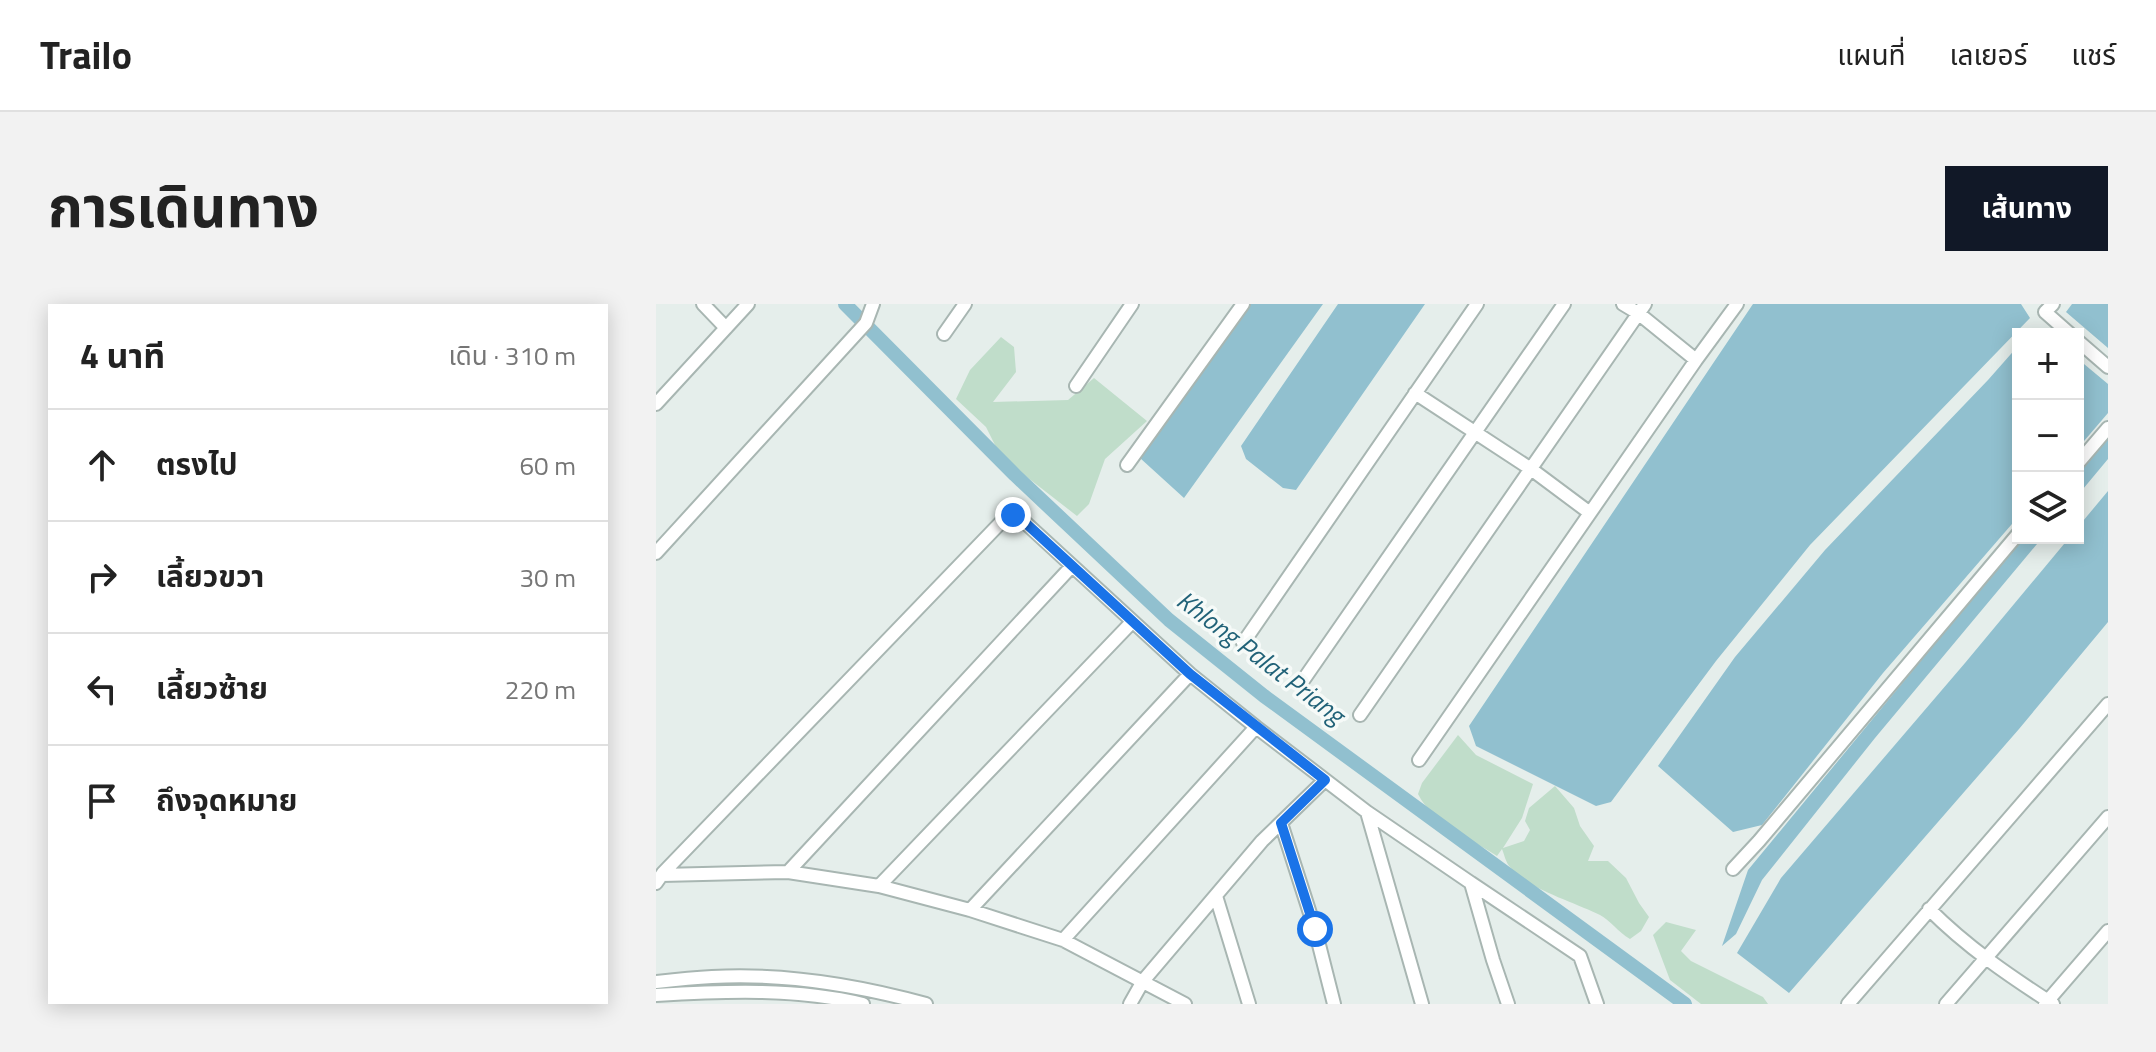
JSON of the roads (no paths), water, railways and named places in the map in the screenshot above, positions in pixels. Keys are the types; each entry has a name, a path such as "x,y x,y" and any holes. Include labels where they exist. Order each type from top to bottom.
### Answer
{"street":[{"path":"703,304 726,328"},
{"path":"656,404 748,304"},
{"path":"656,553 866,323 873,304"},
{"path":"944,334 965,304"},
{"path":"1076,386 1132,304"},
{"path":"1127,465 1243,304"},
{"path":"1243,643 1477,304"},
{"path":"1304,679 1564,304"},
{"path":"1623,304 1641,309 1696,360"},
{"path":"1419,760 1737,304"},
{"path":"2053,304 2045,312 2063,328"},
{"path":"1360,715 1641,309"},
{"path":"2084,346 2108,367"},
{"path":"1415,393 1531,469 1590,513"},
{"path":"2084,456 2108,428"},
{"path":"659,879 1008,515 1013,515 1019,517 1190,674 1256,727 1367,812 1580,956 1597,1004"},
{"path":"1733,869 2012,541"},
{"path":"788,872 1072,566"},
{"path":"879,886 1132,622"},
{"path":"970,910 1190,674"},
{"path":"1848,1004 2108,704"},
{"path":"1063,940 1256,727"},
{"path":"1130,1004 1143,981 1262,841 1325,780"},
{"path":"1367,812 1422,1004"},
{"path":"1946,1004 2108,817"},
{"path":"1281,823 1315,929 1334,1004"},
{"path":"659,879 788,872 879,886 970,910 1063,940 1185,1004"},
{"path":"1471,883 1508,1004"},
{"path":"1216,896 1249,1004"},
{"path":"1929,909 1957,937 2048,1003 2108,931"},
{"path":"656,982 714,977 772,977 840,985 926,1004"},
{"path":"656,995 766,993 838,998 863,1004"}],"water":[{"path":"1248,304 1323,304 1184,498 1140,458"},
{"path":"1338,304 1425,304 1296,490 1283,488 1246,459 1241,446"},
{"path":"1753,304 2021,304 2030,318 2020,328 2012,328 2012,337 1810,545 1716,661 1611,802 1596,806 1476,746 1469,726"},
{"path":"2072,304 2108,304 2108,348 2066,312"},
{"path":"2012,353 2012,524 1883,673 1762,825 1733,832 1658,766 1735,657 1825,550"},
{"path":"2084,364 2108,384 2108,413 2084,441"},
{"path":"2108,435 2108,459 2084,488 2084,464"},
{"path":"2108,491 2108,622 1789,993 1737,953 1781,878 2064,544 2084,544 2084,520"},
{"path":"2017,544 2037,544 1875,738 1762,880 1736,934 1722,946 1748,870"}],"waterway":[{"name":"Khlong Palat Priang","path":"845,304 1015,475 1169,620 1264,696 1685,1004"}]}
